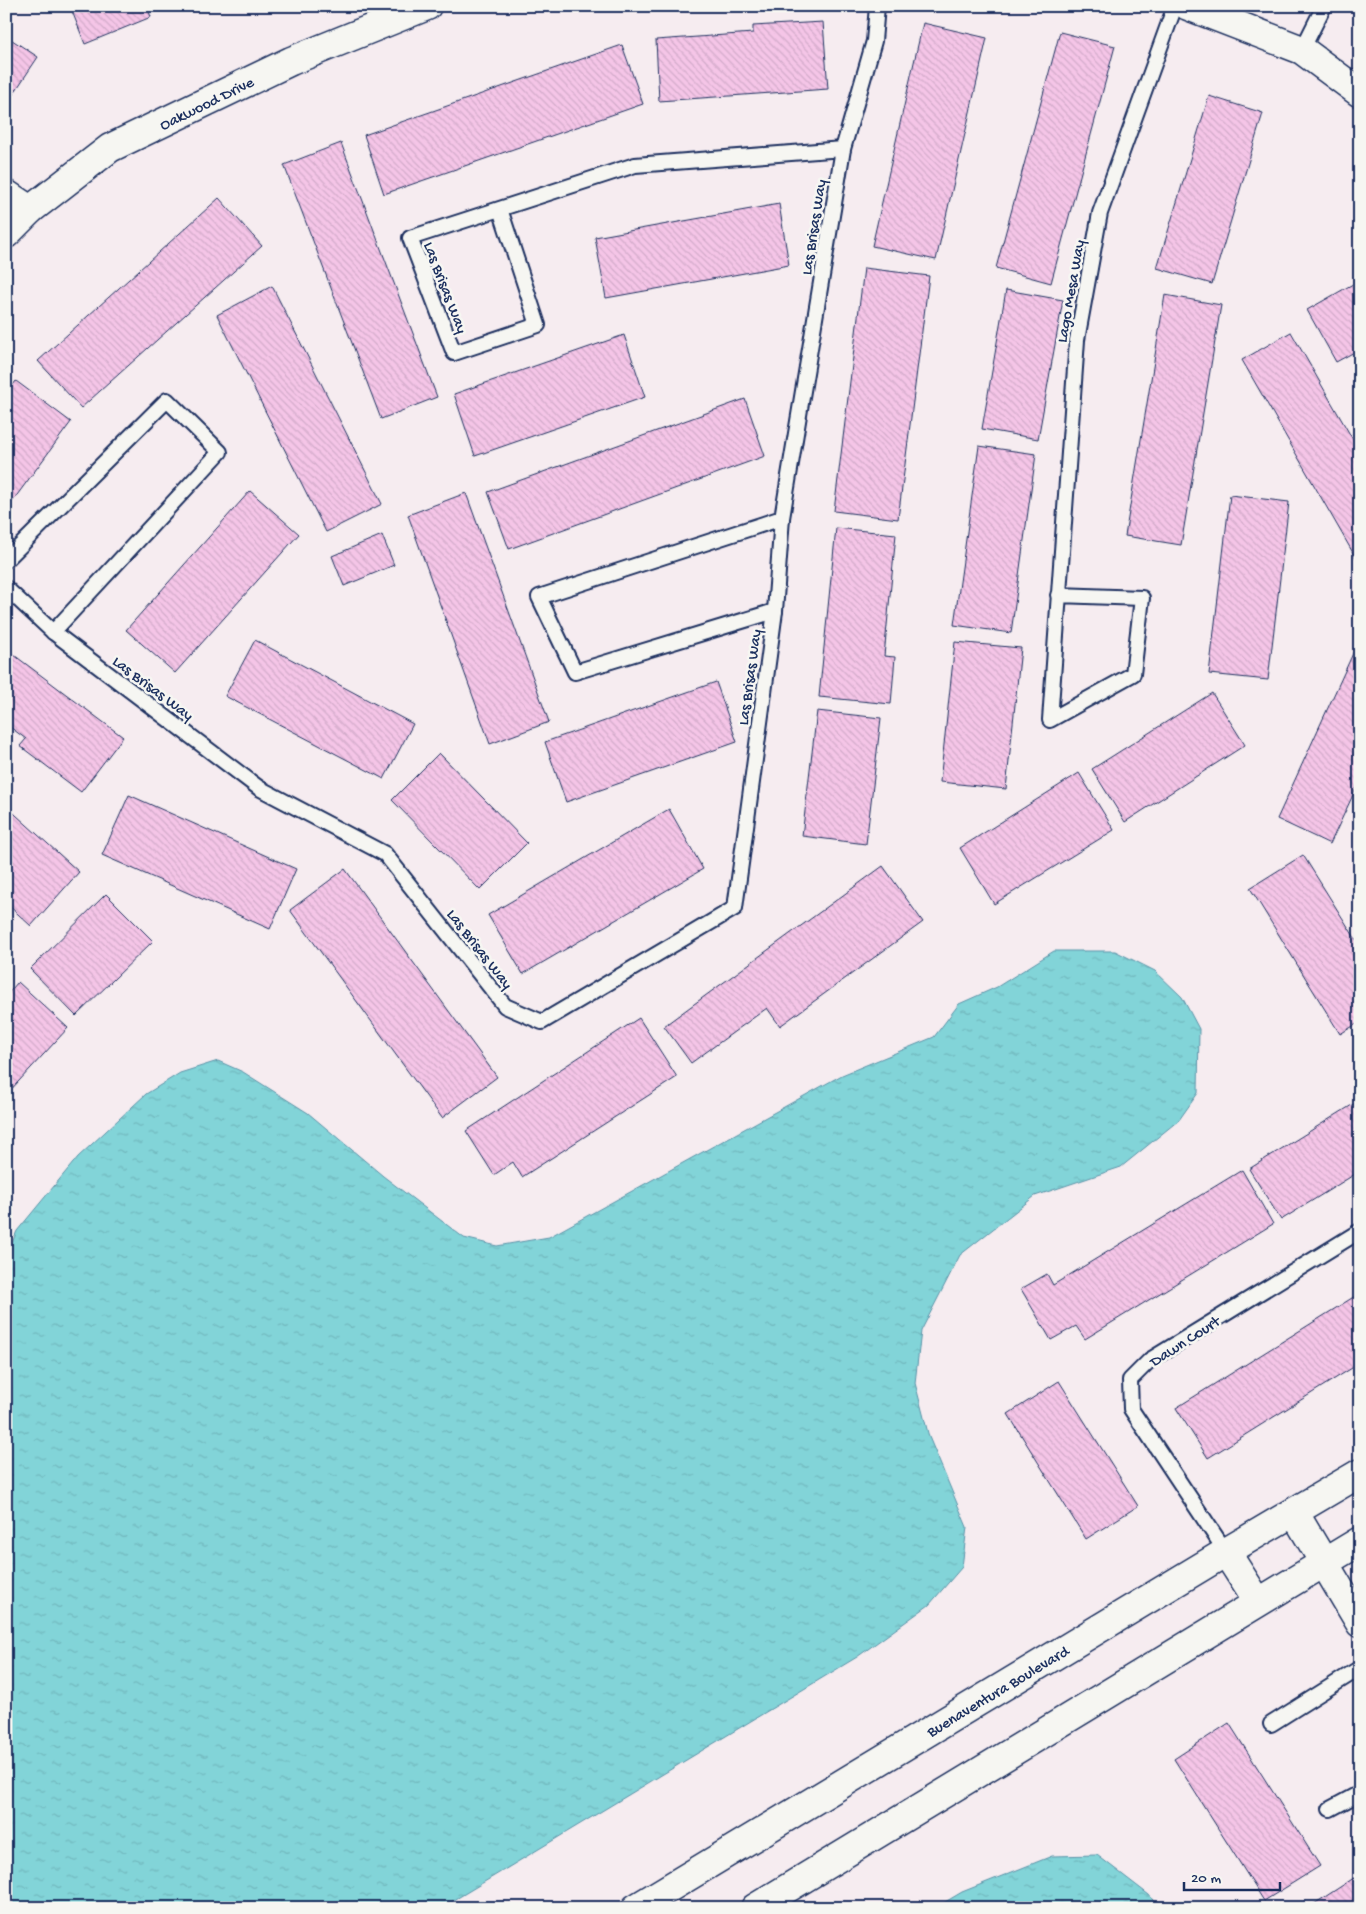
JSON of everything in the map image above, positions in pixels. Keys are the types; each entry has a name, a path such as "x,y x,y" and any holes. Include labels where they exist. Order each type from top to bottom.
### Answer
{"main road":[{"name":"Oakwood Drive","path":"6,234 30,210 110,148 291,61 427,6"},
{"path":"1188,6 1302,50 1360,93"},
{"path":"6,194 30,210"},
{"name":"Buenaventura Boulevard","path":"636,1908 1360,1473"},
{"path":"1294,1512 1360,1623"},
{"path":"755,1908 1360,1541"},
{"name":"Dawn Court","path":"1226,1552 1258,1602"}],"lane":[{"name":"Las Brisas Way","path":"6,588 52,632 259,788 384,854 505,1006 542,1022 735,908 775,611 782,518 843,149 874,41 877,6"},
{"name":"Lago Mesa Way","path":"1058,595 1142,598 1133,674 1050,720 1058,595 1077,340 1100,213 1175,6"},
{"path":"1302,50 1324,6"},
{"name":"Las Brisas Way","path":"500,209 538,325 454,353 410,238 635,165 843,149"},
{"path":"6,560 167,400 220,452 52,632"},
{"name":"Las Brisas Way","path":"775,611 575,672 539,597 782,518"},
{"name":"Dawn Court","path":"1226,1552 1131,1409 1130,1380 1150,1360 1360,1231"},
{"path":"1271,1724 1360,1668"},
{"path":"1330,1810 1360,1793"}],"water":[{"path":"1054,951 1115,951 1155,971 1182,997 1199,1029 1198,1093 1179,1120 1121,1167 1035,1196 960,1255 921,1331 915,1383 929,1437 967,1527 962,1567 929,1605 857,1657 441,1908 6,1908 6,1257 17,1231 78,1157 146,1094 180,1073 218,1061 243,1072 308,1113 383,1176 464,1238 497,1246 549,1237 842,1075 934,1037 959,1004 997,987"},
{"path":"1097,1855 1149,1895 1159,1908 935,1908 962,1892 1052,1856"}],"building":[{"path":"70,6 147,6 151,17 85,44"},
{"path":"823,22 828,89 659,101 656,40 753,33 753,26"},
{"path":"923,23 987,38 936,260 872,246"},
{"path":"1060,32 1115,46 1051,283 996,268"},
{"path":"6,36 38,57 6,105"},
{"path":"622,45 643,104 384,194 364,135"},
{"path":"1209,96 1263,113 1212,284 1157,268"},
{"path":"341,143 437,397 381,419 284,165"},
{"path":"219,198 262,246 81,408 38,361"},
{"path":"779,204 789,265 606,298 595,237"},
{"path":"864,268 929,276 898,519 834,511"},
{"path":"1360,280 1360,349 1336,362 1307,310"},
{"path":"272,286 382,504 326,532 217,315"},
{"path":"1006,290 1063,300 1038,439 982,429"},
{"path":"1165,295 1221,305 1181,545 1125,536"},
{"path":"1291,332 1360,452 1360,565 1242,360"},
{"path":"624,335 645,397 475,456 454,394"},
{"path":"16,381 71,422 6,510 6,394"},
{"path":"745,399 765,456 509,549 488,492"},
{"path":"979,446 1036,454 1011,633 954,625"},
{"path":"250,491 299,534 175,673 126,630"},
{"path":"466,493 549,722 490,744 408,515"},
{"path":"1230,495 1289,502 1268,680 1209,674"},
{"path":"836,528 896,534 884,656 895,657 891,704 819,697"},
{"path":"382,535 394,565 344,586 332,556"},
{"path":"255,640 413,724 384,779 225,696"},
{"path":"955,642 1021,648 1006,789 940,782"},
{"path":"6,649 123,737 81,792 20,746 26,739 6,724"},
{"path":"1355,649 1360,651 1360,780 1330,844 1277,819"},
{"path":"716,682 737,742 566,802 545,742"},
{"path":"1212,693 1245,745 1125,822 1092,769"},
{"path":"817,711 881,718 866,844 802,836"},
{"path":"439,753 527,843 480,890 392,800"},
{"path":"1079,773 1114,830 994,904 960,848"},
{"path":"129,795 296,869 270,929 102,855"},
{"path":"6,806 79,872 31,926 6,903"},
{"path":"669,809 703,869 523,974 488,915"},
{"path":"1303,855 1360,946 1360,1022 1340,1034 1250,888"},
{"path":"883,866 923,922 780,1026 767,1008 691,1063 664,1026"},
{"path":"345,869 497,1077 442,1118 290,910"},
{"path":"106,894 153,941 76,1016 30,969"},
{"path":"18,982 68,1028 6,1095 6,996"},
{"path":"639,1018 677,1077 522,1177 513,1162 494,1175 466,1131"},
{"path":"1360,1100 1360,1171 1281,1220 1249,1169"},
{"path":"1242,1170 1273,1224 1085,1339 1076,1326 1051,1340 1021,1289 1047,1274 1053,1285"},
{"path":"1360,1293 1360,1363 1208,1458 1176,1408"},
{"path":"1059,1381 1138,1506 1086,1539 1008,1414"},
{"path":"1229,1723 1320,1866 1264,1901 1174,1759"},
{"path":"1360,1874 1360,1908 1308,1908"}]}
